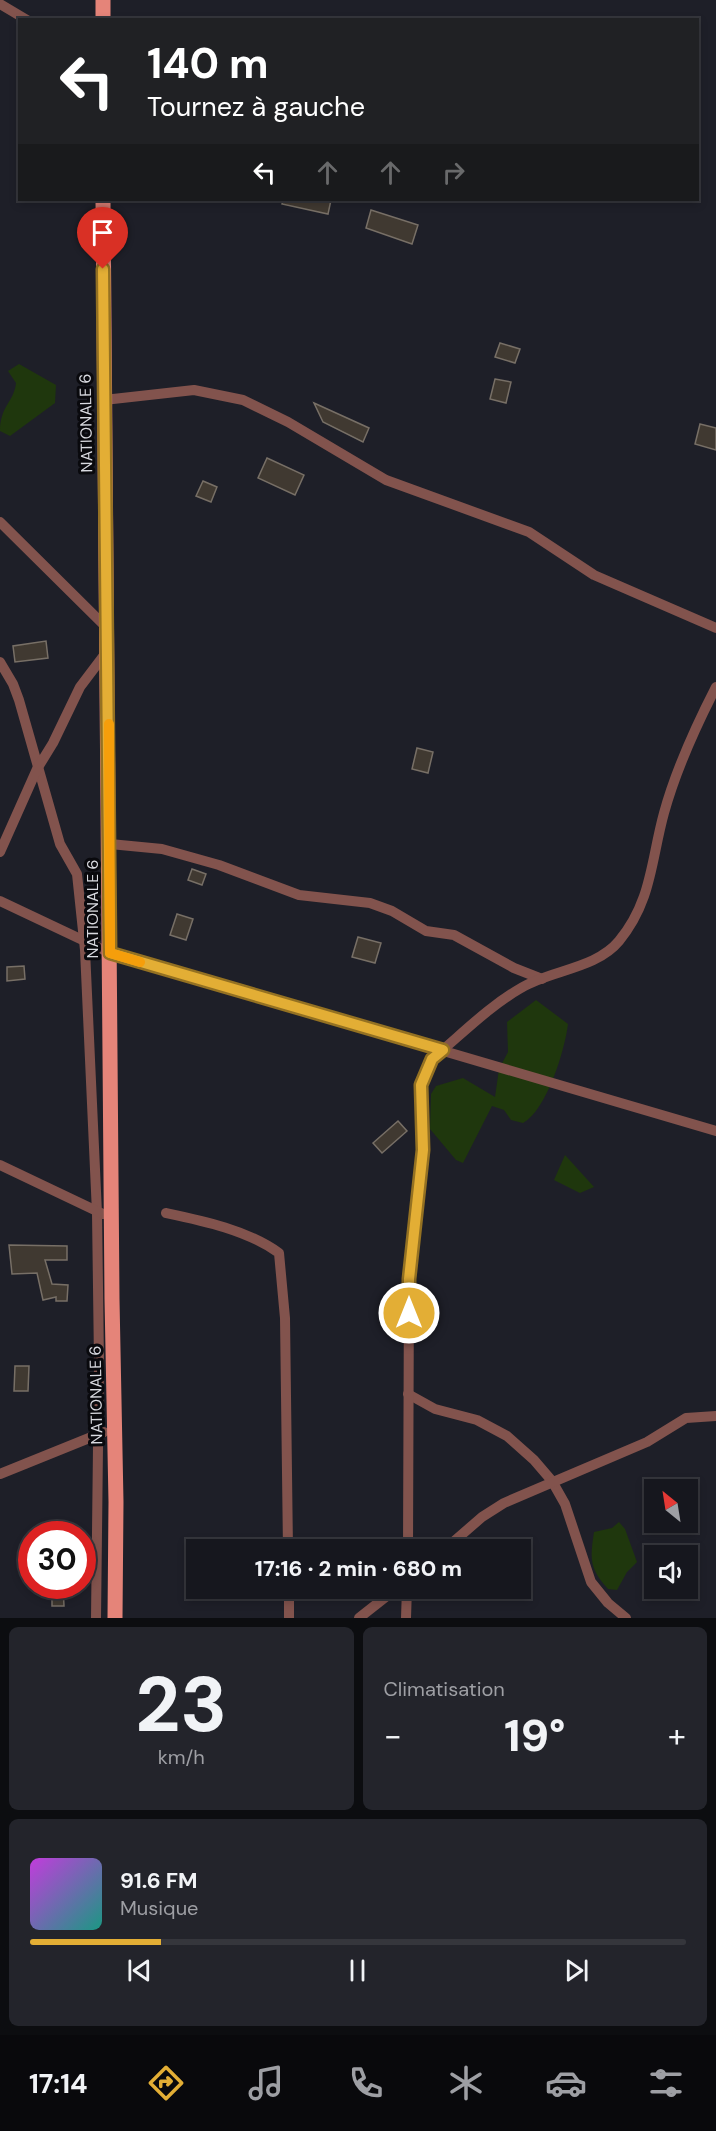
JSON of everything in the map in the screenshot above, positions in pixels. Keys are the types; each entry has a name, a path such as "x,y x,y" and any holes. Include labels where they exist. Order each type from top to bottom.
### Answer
{"main road":[{"path":"103,0 103,18"},
{"name":"NATIONALE 6","path":"103,201 110,844 111,1218 116,1428 115,1618"}],"street":[{"path":"0,4 24,18"},
{"path":"104,400 194,390 221,393 243,400 288,422 386,480 529,532 594,574 716,628"},
{"path":"0,522 108,629"},
{"path":"0,852 37,769 53,743 80,687 108,650"},
{"path":"0,662 19,700 60,844 77,874 84,941 97,1212 96,1618"},
{"path":"408,1539 409,1279 423,1150 421,1085 432,1059 507,996 599,956 618,942 644,902 671,792 702,714 716,687"},
{"path":"110,844 162,849 219,865 299,895 370,903 392,911 426,931 454,935 514,968 542,979"},
{"path":"0,901 110,953 716,1131"},
{"path":"0,1165 111,1218"},
{"path":"166,1213 219,1226 264,1242 279,1253 285,1318 288,1539"},
{"path":"408,1394 435,1408 477,1420 507,1436 552,1481 578,1536 591,1582 608,1603 626,1618"},
{"path":"457,1539 493,1509 552,1481 647,1442 686,1418 716,1416"},
{"path":"0,1474 116,1428"},
{"path":"289,1599 289,1618"},
{"path":"359,1618 383,1599"},
{"path":"406,1618 407,1599"}],"green space":[{"path":"19,364 56,385 55,403 10,436 0,431 1,423 16,383 8,371"},
{"path":"536,1000 568,1024 559,1063 547,1093 532,1116 523,1123 511,1120 504,1110 492,1106 463,1163 456,1160 430,1129 431,1094 436,1086 463,1078 495,1097 499,1069 508,1052 507,1022"},
{"path":"565,1155 594,1187 580,1193 554,1180"},
{"path":"619,1522 625,1529 637,1562 627,1572 617,1590 608,1589 597,1575 592,1563 592,1549 594,1532 612,1528"}],"building":[{"path":"283,201 331,201 328,214 282,204"},
{"path":"371,210 418,225 412,244 366,228"},
{"path":"500,343 520,349 515,363 495,357"},
{"path":"495,379 511,382 506,403 490,399"},
{"path":"314,403 369,428 363,442 323,422"},
{"path":"700,424 716,428 716,450 695,444"},
{"path":"267,458 304,475 295,495 258,478"},
{"path":"203,481 217,487 211,502 196,496"},
{"path":"46,641 48,658 15,662 13,646"},
{"path":"417,748 433,752 428,773 412,769"},
{"path":"192,869 206,874 202,885 188,880"},
{"path":"177,914 193,919 186,940 170,935"},
{"path":"358,937 381,943 375,963 352,957"},
{"path":"24,966 25,979 7,981 7,967"},
{"path":"398,1121 407,1131 382,1153 373,1143"},
{"path":"9,1245 67,1246 67,1260 45,1260 52,1284 68,1285 67,1301 56,1301 56,1297 43,1300 37,1273 12,1274"},
{"path":"15,1366 29,1366 28,1391 14,1391"},
{"path":"52,1599 64,1599 64,1606 52,1606"}],"slow traffic":[{"path":"109,724 110,953 140,962"}],"route":[{"path":"103,269 110,953 443,1050 432,1059 421,1085 423,1150 409,1279 409,1313"}]}
